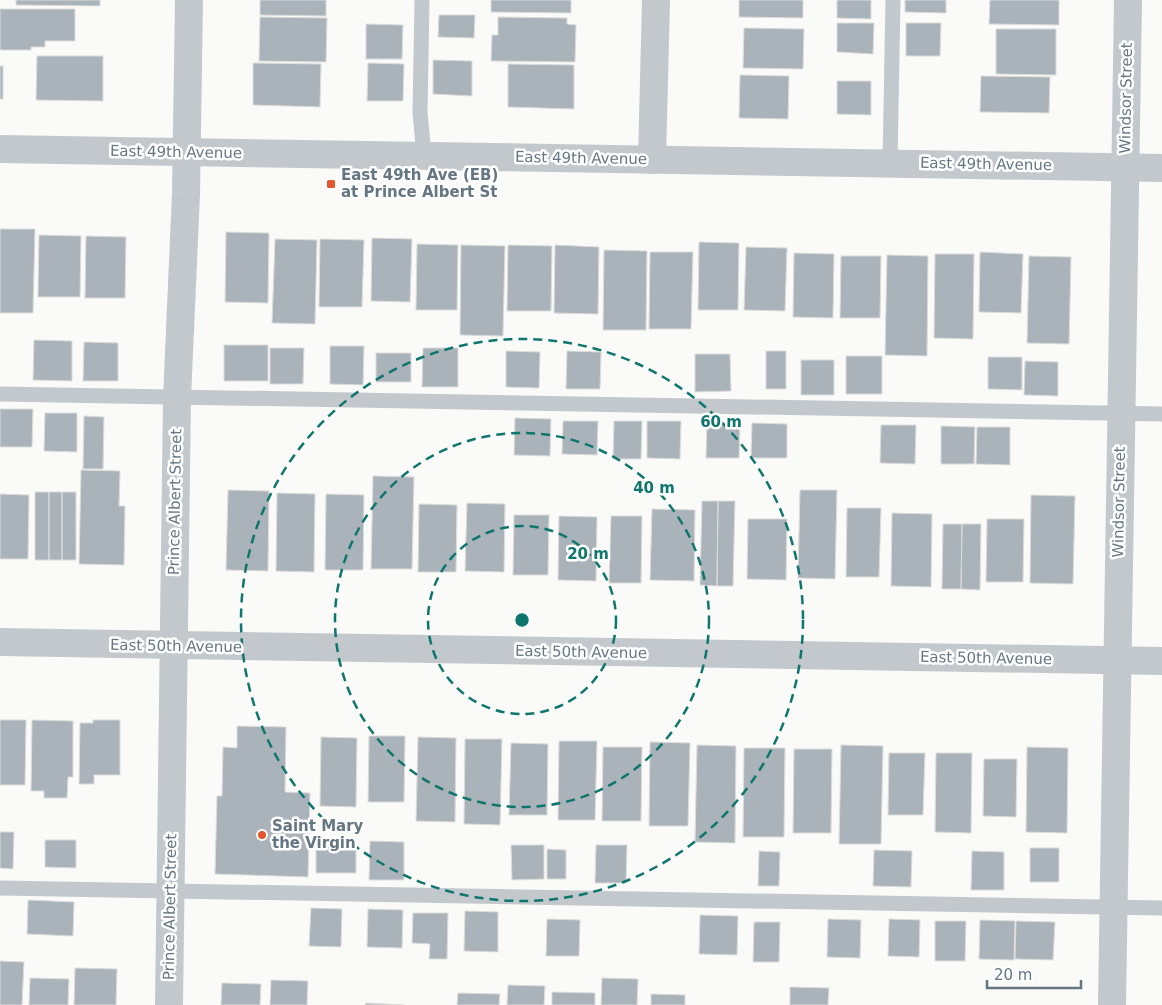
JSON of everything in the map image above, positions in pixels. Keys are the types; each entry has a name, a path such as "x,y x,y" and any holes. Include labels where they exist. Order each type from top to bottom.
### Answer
{"street":[{"name":"Prince Albert Street","path":"169,1005 177,398 186,152 189,0"},
{"path":"652,160 656,0"},
{"name":"Windsor Street","path":"1112,1005 1128,0"},
{"name":"East 49th Avenue","path":"0,148 1162,168"},
{"name":"East 50th Avenue","path":"0,642 1162,661"}],"lane":[{"path":"422,0 420,112 424,156"},
{"path":"890,162 893,0"},
{"path":"0,394 1162,414"},
{"path":"0,888 1162,908"}],"building":[{"path":"16,0 100,0 100,6 16,5"},
{"path":"260,0 326,0 326,16 260,15"},
{"path":"491,0 571,0 571,13 491,12"},
{"path":"739,0 803,0 803,18 739,17"},
{"path":"837,0 871,0 871,19 837,18"},
{"path":"905,0 946,0 946,13 905,12"},
{"path":"990,0 1059,0 1059,25 989,24"},
{"path":"0,9 75,9 75,41 45,41 45,47 31,47 31,50 0,50"},
{"path":"439,15 475,15 474,38 438,37"},
{"path":"260,17 327,18 326,62 259,61"},
{"path":"498,17 567,18 567,24 576,25 575,62 491,61 492,35 498,35"},
{"path":"837,23 874,23 873,54 837,52"},
{"path":"906,23 941,23 940,56 906,56"},
{"path":"366,24 403,25 402,59 366,59"},
{"path":"744,28 804,29 803,69 743,68"},
{"path":"996,29 1056,29 1056,75 996,74"},
{"path":"37,56 103,56 103,101 36,100"},
{"path":"433,60 472,61 472,96 433,94"},
{"path":"253,63 321,64 320,107 253,105"},
{"path":"368,63 404,64 403,101 367,101"},
{"path":"508,64 574,65 574,109 508,107"},
{"path":"0,66 3,66 3,99 0,99"},
{"path":"740,75 789,76 788,119 739,118"},
{"path":"981,76 1050,77 1049,113 980,112"},
{"path":"837,81 871,81 871,115 837,114"},
{"path":"0,229 35,229 33,313 0,313"},
{"path":"226,232 269,233 268,303 225,302"},
{"path":"39,235 81,236 80,297 38,297"},
{"path":"86,236 126,237 125,298 85,298"},
{"path":"372,238 412,239 410,302 371,301"},
{"path":"275,239 317,240 315,324 272,323"},
{"path":"320,239 364,240 362,307 319,307"},
{"path":"699,242 739,243 738,310 698,310"},
{"path":"417,244 458,245 457,310 416,310"},
{"path":"461,245 505,246 503,336 460,335"},
{"path":"508,245 552,246 551,311 507,311"},
{"path":"555,245 599,247 598,314 554,313"},
{"path":"746,247 787,248 785,311 744,310"},
{"path":"604,250 647,251 646,330 603,330"},
{"path":"650,252 693,252 691,329 649,329"},
{"path":"980,252 1023,254 1021,313 979,312"},
{"path":"794,253 834,254 833,318 793,317"},
{"path":"935,254 974,254 973,339 934,338"},
{"path":"887,255 928,256 927,356 885,355"},
{"path":"841,256 881,256 880,318 840,318"},
{"path":"1029,256 1071,257 1069,344 1027,343"},
{"path":"34,340 72,341 72,381 33,380"},
{"path":"84,342 118,343 118,381 83,381"},
{"path":"224,345 268,345 268,381 224,381"},
{"path":"330,346 364,346 363,385 330,384"},
{"path":"270,348 304,348 303,384 270,384"},
{"path":"423,348 458,348 458,387 422,387"},
{"path":"506,351 540,352 539,388 506,387"},
{"path":"567,351 601,352 600,389 566,389"},
{"path":"766,351 786,351 786,389 766,389"},
{"path":"376,353 411,353 411,382 376,382"},
{"path":"695,354 730,354 731,391 695,392"},
{"path":"846,356 882,356 882,394 846,394"},
{"path":"988,357 1022,357 1022,390 988,389"},
{"path":"801,360 834,360 834,395 801,395"},
{"path":"1025,361 1058,362 1058,396 1024,395"},
{"path":"0,409 33,409 32,447 0,447"},
{"path":"45,413 77,413 77,452 44,451"},
{"path":"84,416 104,417 103,469 83,469"},
{"path":"515,418 551,419 550,456 514,455"},
{"path":"563,421 598,421 597,455 562,454"},
{"path":"614,421 642,421 641,459 613,459"},
{"path":"647,421 681,421 680,459 647,458"},
{"path":"707,423 740,423 739,458 706,458"},
{"path":"752,423 787,424 787,458 751,458"},
{"path":"881,425 916,425 915,464 880,463"},
{"path":"941,426 975,427 974,464 941,464"},
{"path":"977,427 1010,427 1010,465 976,464"},
{"path":"81,470 120,471 119,506 125,506 124,565 79,564"},
{"path":"373,476 414,477 412,569 371,569"},
{"path":"228,490 269,491 268,571 226,570"},
{"path":"800,490 837,490 835,579 798,578"},
{"path":"35,492 49,492 49,560 35,560"},
{"path":"49,492 62,492 62,560 49,560"},
{"path":"62,492 76,492 76,560 62,560"},
{"path":"277,493 315,494 314,572 276,571"},
{"path":"0,494 29,495 28,559 0,559"},
{"path":"326,494 364,495 363,570 325,570"},
{"path":"1031,495 1075,496 1073,584 1030,583"},
{"path":"702,501 718,501 717,586 700,585"},
{"path":"718,501 735,501 733,586 717,586"},
{"path":"467,503 505,504 504,572 465,571"},
{"path":"419,504 457,505 456,572 418,572"},
{"path":"847,508 881,508 879,577 846,577"},
{"path":"652,509 695,510 694,581 650,580"},
{"path":"892,513 932,514 931,587 891,586"},
{"path":"514,515 549,515 548,575 513,575"},
{"path":"559,516 597,517 596,581 558,580"},
{"path":"611,516 642,516 641,583 609,583"},
{"path":"748,519 787,519 786,580 747,579"},
{"path":"987,519 1024,519 1023,582 986,582"},
{"path":"943,524 962,524 961,589 942,589"},
{"path":"962,524 981,524 980,590 961,589"},
{"path":"0,720 26,720 25,785 0,785"},
{"path":"32,720 73,721 73,777 68,777 67,798 44,798 44,791 31,791"},
{"path":"93,720 120,720 120,775 94,775 94,784 79,784 80,723 93,723"},
{"name":"Saint Mary the Virgin","path":"237,726 286,727 285,792 310,793 308,877 215,874 217,796 222,796 223,747 237,748"},
{"path":"369,736 405,736 404,802 368,802"},
{"path":"321,737 357,738 356,807 320,806"},
{"path":"418,737 456,738 455,822 416,821"},
{"path":"465,739 502,739 500,825 464,824"},
{"path":"559,741 597,741 595,820 558,820"},
{"path":"650,742 690,743 688,826 649,826"},
{"path":"511,743 548,744 547,815 509,815"},
{"path":"697,745 736,746 735,843 695,842"},
{"path":"841,745 883,746 881,844 839,844"},
{"path":"603,747 642,747 641,821 602,821"},
{"path":"1027,747 1068,748 1067,833 1026,832"},
{"path":"744,748 785,748 784,837 743,837"},
{"path":"794,749 832,749 831,833 793,833"},
{"path":"889,753 925,753 923,815 888,815"},
{"path":"936,753 972,753 971,833 935,832"},
{"path":"984,759 1017,759 1016,817 983,816"},
{"path":"0,832 14,832 13,869 0,868"},
{"path":"45,840 76,840 76,868 45,867"},
{"path":"316,841 356,842 356,873 316,873"},
{"path":"370,841 404,842 404,880 369,880"},
{"path":"511,845 544,845 544,879 512,880"},
{"path":"596,845 627,845 626,883 595,883"},
{"path":"1030,848 1059,848 1059,882 1030,882"},
{"path":"547,849 566,850 566,879 547,879"},
{"path":"874,850 912,851 911,887 873,886"},
{"path":"759,851 780,852 779,886 758,886"},
{"path":"972,851 1004,852 1004,890 971,890"},
{"path":"28,900 74,902 73,936 27,934"},
{"path":"311,908 342,909 341,947 309,946"},
{"path":"368,909 403,910 402,948 367,947"},
{"path":"465,911 498,912 498,952 464,951"},
{"path":"413,913 448,913 447,959 429,959 430,944 412,943"},
{"path":"700,915 738,916 737,955 699,954"},
{"path":"547,919 580,920 579,956 546,956"},
{"path":"828,919 861,920 860,958 827,957"},
{"path":"889,919 920,920 919,957 888,956"},
{"path":"980,920 1015,921 1014,960 979,959"},
{"path":"935,921 966,921 965,961 935,961"},
{"path":"1016,921 1055,922 1053,960 1015,959"},
{"path":"754,922 780,922 779,962 753,962"},
{"path":"0,961 24,962 22,1005 0,1005"},
{"path":"75,968 117,969 116,1005 74,1005"},
{"path":"30,978 69,979 68,1005 29,1005"},
{"path":"602,978 638,979 637,1005 601,1005"},
{"path":"271,980 308,981 307,1005 270,1005"},
{"path":"222,983 261,984 260,1005 221,1005"},
{"path":"508,985 545,986 544,1005 507,1005"},
{"path":"790,987 829,988 828,1005 790,1005"},
{"path":"552,992 595,993 595,1005 552,1005"},
{"path":"458,993 500,994 499,1005 457,1005"},
{"path":"651,994 685,995 685,1005 651,1005"},
{"path":"366,1003 404,1005 365,1005"}],"place":[{"name":"East 49th Ave (EB) at Prince Albert St","path":"331,184"},
{"name":"Saint Mary the Virgin","path":"262,835"}]}
